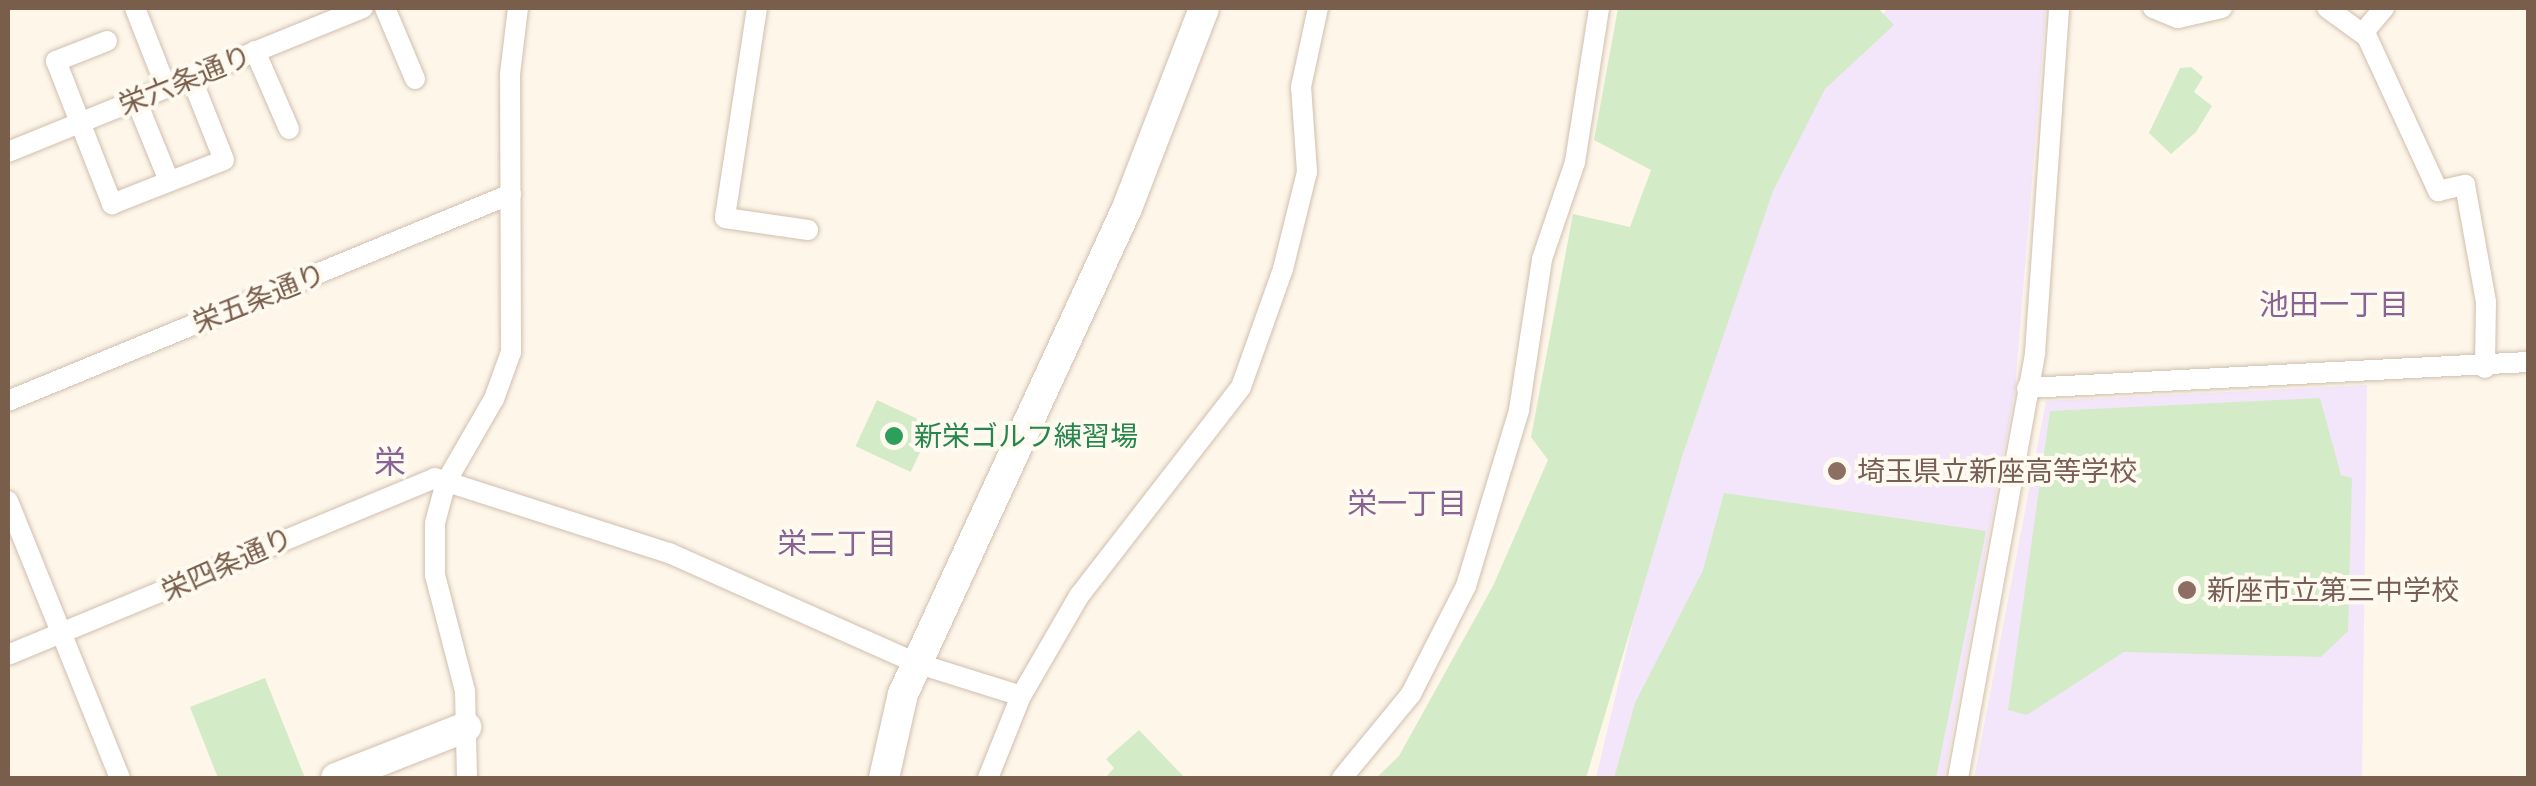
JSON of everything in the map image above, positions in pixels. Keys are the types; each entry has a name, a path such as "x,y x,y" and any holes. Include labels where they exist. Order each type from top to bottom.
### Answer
{"street":[{"path":"136,8 166,87"},
{"name":"栄六条通り","path":"8,152 363,8"},
{"path":"385,8 415,79"},
{"path":"467,778 458,649 435,575 435,522 446,482 494,400 511,352 510,74 518,8"},
{"path":"756,8 724,218 808,230"},
{"path":"884,778 916,663 1127,208 1204,8"},
{"path":"988,778 1021,696 1079,596 1241,387 1283,268 1307,172 1301,87 1318,8"},
{"path":"1342,778 1411,694 1466,586 1519,410 1542,259 1575,162 1600,8"},
{"path":"1958,778 2036,353 2059,8"},
{"path":"2153,8 2178,18 2222,8"},
{"path":"2327,8 2363,33 2438,191 2464,185 2486,302 2485,368"},
{"path":"2363,33 2384,8"},
{"path":"107,42 56,61 112,204 224,160 191,77"},
{"path":"255,51 289,130"},
{"path":"136,100 169,182"},
{"name":"栄五条通り","path":"8,401 511,194"},
{"path":"2027,388 2485,368 2528,362"},
{"name":"栄四条通り","path":"8,655 426,478 446,482"},
{"path":"446,482 669,552 916,663 1021,696"},
{"path":"8,501 120,778"},
{"path":"336,778 466,727"}],"shaded area":[{"name":"埼玉県立新座高等学校","path":"1888,8 2046,8 2015,390 1944,778 1596,778 1650,551 1793,130"},
{"name":"新座市立第三中学校","path":"2367,385 2362,778 1974,778 2046,401"}],"green space":[{"path":"1618,8 1878,8 1894,25 1825,89 1773,191 1682,457 1586,778 1376,778 1399,756 1493,586 1548,460 1531,437 1573,214 1630,227 1651,170 1594,140"},
{"path":"2191,67 2203,77 2194,92 2212,106 2196,132 2171,154 2149,133 2180,68"},
{"path":"2320,398 2341,475 2352,478 2348,631 2321,657 2124,652 2027,715 2008,710 2050,411"},
{"name":"新栄ゴルフ練習場","path":"877,400 932,426 911,472 855,446"},
{"path":"1724,493 1986,531 1936,778 1614,778 1635,703 1703,570"},
{"path":"265,678 305,778 218,778 190,707"},
{"path":"1139,730 1185,778 1105,778 1114,768 1106,759"}],"place":[{"name":"新栄ゴルフ練習場","path":"894,436"},
{"name":"埼玉県立新座高等学校","path":"1837,471"},
{"name":"新座市立第三中学校","path":"2187,590"}],"district":[{"name":"池田一丁目","path":"2334,304"},
{"name":"栄","path":"390,461"},
{"name":"栄一丁目","path":"1407,503"},
{"name":"栄二丁目","path":"837,543"}]}
